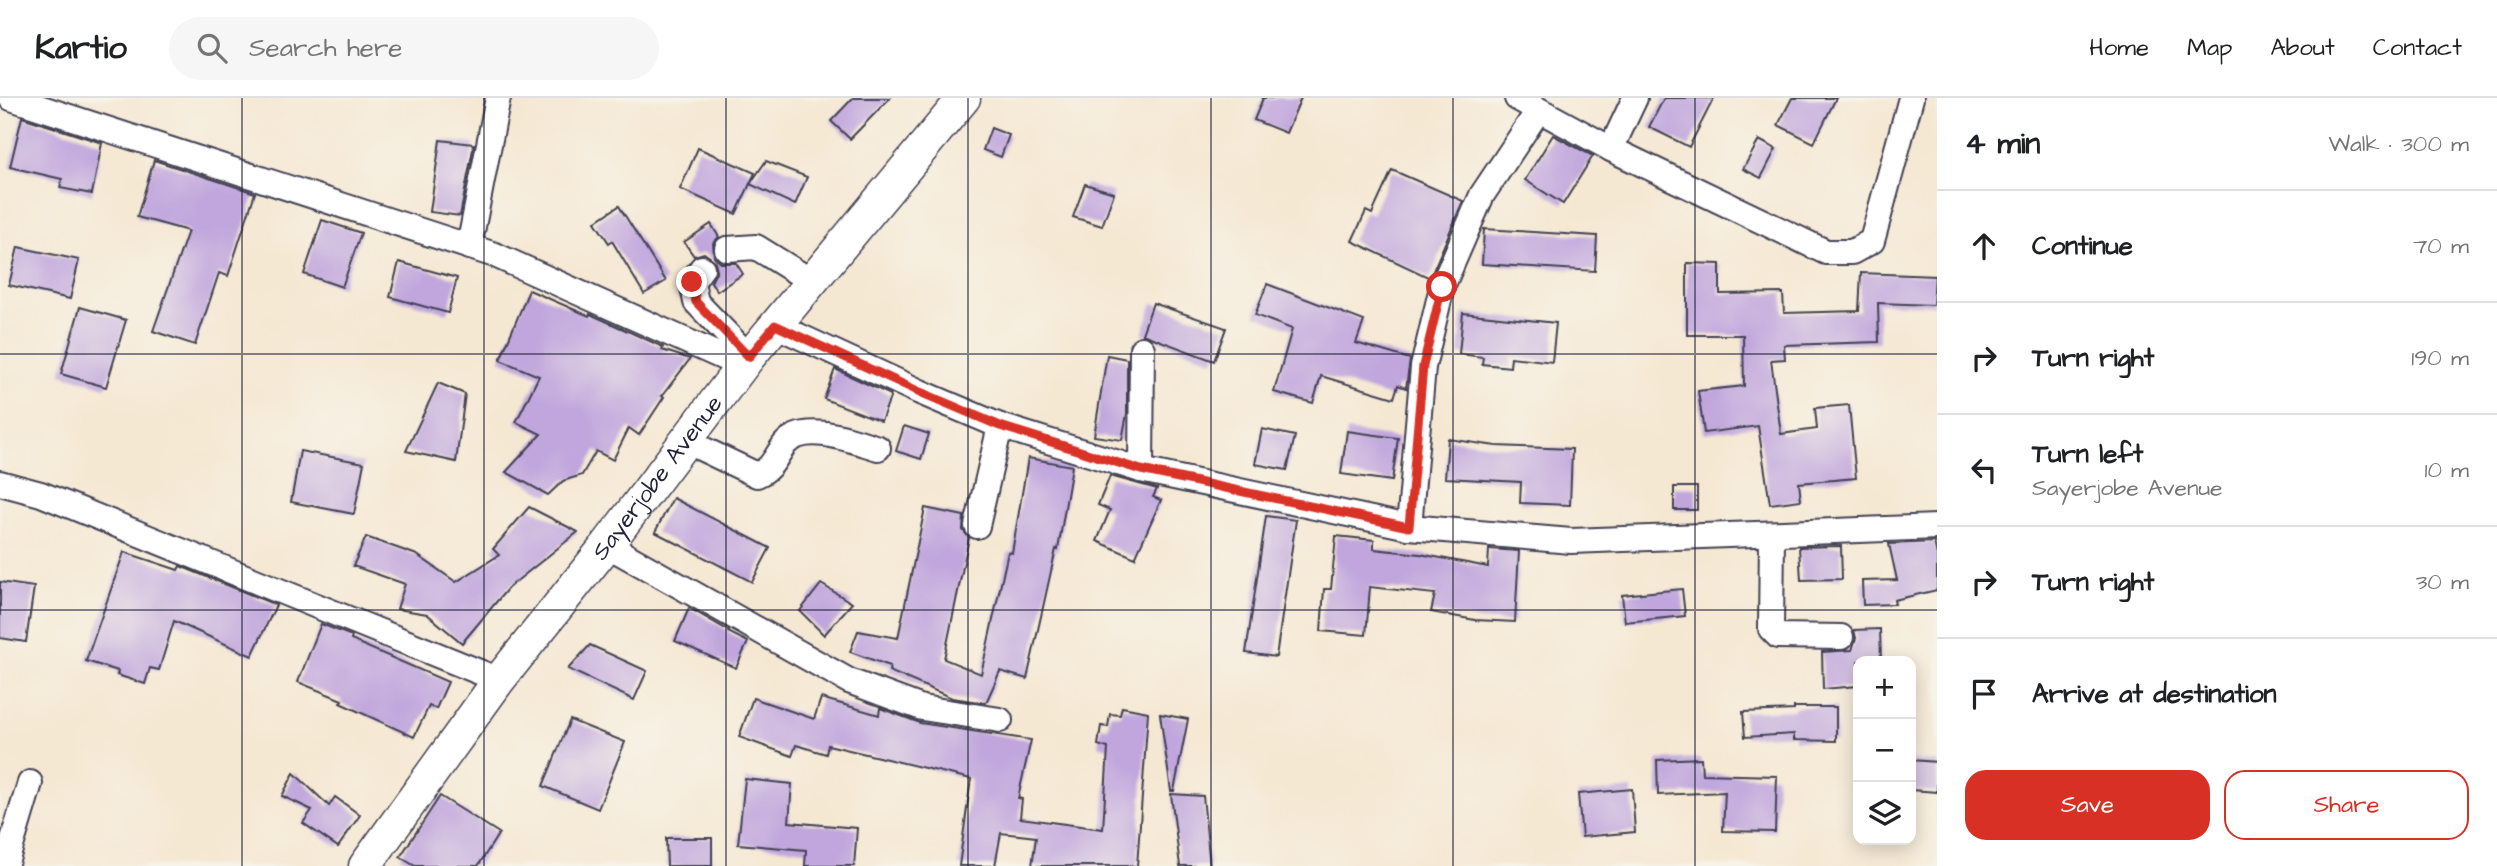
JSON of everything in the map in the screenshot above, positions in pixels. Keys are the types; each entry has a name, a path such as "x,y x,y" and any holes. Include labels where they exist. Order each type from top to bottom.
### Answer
{"main road":[{"name":"Sayerjobe Avenue","path":"365,866 499,680 607,545 746,361 964,98"}],"street":[{"path":"11,98 495,255 746,361"},
{"path":"469,247 498,98"},
{"path":"1611,149 1635,98"},
{"path":"1409,527 1423,366 1442,287 1482,195 1527,104 1611,149 1826,252 1852,251 1872,241 1911,98"},
{"path":"727,249 756,247 811,281"},
{"path":"702,268 692,282 696,302 746,361"},
{"path":"775,325 1000,426 1141,470 1409,527 1571,541 1937,527"},
{"path":"1141,470 1142,349"},
{"path":"977,526 1000,426"},
{"path":"686,441 757,475 769,470 786,443 800,433 830,435 878,448"},
{"path":"0,483 41,494 499,680"},
{"path":"1772,535 1771,629 1777,636 1841,637"},
{"path":"607,545 849,681 922,708 1000,719"},
{"path":"5,866 30,783"}],"building":[{"path":"853,98 890,98 850,139 831,121"},
{"path":"1263,98 1301,98 1286,133 1254,120"},
{"path":"1664,98 1714,98 1689,147 1649,127"},
{"path":"1792,98 1836,98 1814,143 1778,125"},
{"path":"22,117 102,143 92,194 60,188 62,179 10,167"},
{"path":"991,128 1009,135 1001,157 983,150"},
{"path":"1553,135 1593,156 1563,204 1525,180"},
{"path":"440,140 474,144 460,216 430,212"},
{"path":"1759,140 1776,149 1761,178 1743,169"},
{"path":"698,148 755,173 736,214 680,189"},
{"path":"154,160 255,193 228,276 219,273 195,345 153,331 188,231 137,217"},
{"path":"766,161 807,177 795,205 750,184"},
{"path":"1392,170 1463,201 1430,278 1352,241 1366,211 1372,214"},
{"path":"1085,184 1114,193 1102,226 1073,217"},
{"path":"619,206 666,281 644,294 612,241 609,243 595,222"},
{"path":"322,220 361,233 342,287 304,274"},
{"path":"711,224 719,237 713,243 714,257 721,263 736,263 743,274 717,291 711,282 717,270 715,261 704,253 694,256 684,242"},
{"path":"1484,229 1597,236 1595,271 1482,264"},
{"path":"18,247 79,260 70,299 9,285"},
{"path":"399,262 457,278 448,313 390,297"},
{"path":"1687,263 1720,264 1720,294 1783,293 1784,313 1859,311 1861,273 1935,276 1933,305 1878,303 1879,342 1784,345 1785,359 1771,360 1781,434 1817,429 1815,408 1849,405 1856,478 1799,483 1801,500 1770,504 1758,426 1704,433 1698,391 1744,386 1743,335 1687,335"},
{"path":"1267,284 1364,321 1356,343 1410,359 1406,388 1398,385 1394,398 1321,376 1313,403 1274,392 1292,329 1255,315"},
{"path":"529,290 589,316 590,314 663,347 662,350 690,359 662,396 664,397 639,435 629,428 613,460 596,451 582,475 563,481 548,495 506,472 541,434 516,422 539,376 500,360"},
{"path":"1153,303 1226,328 1214,361 1142,334"},
{"path":"80,307 126,320 106,387 61,374"},
{"path":"1463,313 1556,323 1552,362 1511,357 1510,367 1482,364 1483,357 1459,354"},
{"path":"1107,355 1127,359 1127,414 1122,440 1094,436"},
{"path":"835,369 891,395 881,421 824,399"},
{"path":"438,383 465,394 456,462 406,451"},
{"path":"904,426 929,434 921,459 896,451"},
{"path":"1262,429 1295,436 1287,470 1255,464"},
{"path":"1347,431 1398,438 1392,481 1341,474"},
{"path":"1448,439 1496,446 1572,449 1570,505 1520,503 1521,482 1445,478"},
{"path":"300,451 364,463 354,514 291,502"},
{"path":"1028,458 1072,466 1058,550 1056,549 1027,679 1000,671 986,703 952,698 889,671 890,666 850,652 858,631 898,638 925,508 964,516 963,530 969,538 944,659 981,674 1008,552 1012,553"},
{"path":"1110,476 1157,489 1153,497 1161,500 1135,558 1097,541 1110,510 1098,505"},
{"path":"1674,487 1697,487 1697,510 1674,510"},
{"path":"673,498 770,548 752,582 655,532"},
{"path":"529,507 578,532 508,588 462,643 427,614 397,609 405,584 353,566 366,537 417,555 456,582 499,555 493,549"},
{"path":"1266,516 1296,520 1276,657 1246,653"},
{"path":"1336,536 1374,540 1374,549 1420,554 1488,567 1489,549 1519,551 1515,622 1475,620 1431,612 1435,594 1370,587 1366,635 1321,631 1324,589 1331,589"},
{"path":"1934,542 1937,555 1937,590 1894,600 1895,604 1863,605 1862,581 1897,580 1889,544"},
{"path":"1841,546 1842,579 1801,580 1799,547"},
{"path":"124,552 178,570 180,566 276,605 252,656 174,621 159,670 150,668 145,684 117,675 118,671 86,661"},
{"path":"0,582 34,587 26,642 0,638"},
{"path":"821,584 852,603 824,635 800,611"},
{"path":"1682,589 1685,616 1625,622 1622,595"},
{"path":"689,608 748,642 736,668 675,641"},
{"path":"321,624 448,682 436,709 429,706 414,737 340,703 342,700 298,682"},
{"path":"1880,629 1881,656 1853,656 1853,686 1823,689 1822,652 1852,650 1856,638 1854,630"},
{"path":"590,645 647,671 634,700 568,669"},
{"path":"753,698 814,719 821,698 879,715 880,708 920,723 1031,740 1018,798 1022,799 1020,818 1103,829 1108,748 1098,745 1101,726 1108,727 1110,714 1120,715 1122,707 1148,712 1137,866 1032,866 1036,837 1001,833 995,866 959,866 971,779 828,745 826,754 796,745 792,756 739,737"},
{"path":"1794,707 1836,707 1836,741 1794,740 1794,734 1745,737 1743,712 1794,710"},
{"path":"1160,714 1188,719 1174,791 1171,791"},
{"path":"570,720 625,742 598,809 543,786"},
{"path":"1701,758 1702,774 1777,776 1775,832 1723,831 1725,792 1658,795 1657,760"},
{"path":"1916,760 1937,762 1937,792 1916,790"},
{"path":"294,773 329,806 335,797 360,815 338,847 303,823 312,810 282,796"},
{"path":"745,779 792,784 789,822 857,828 854,866 805,866 806,850 738,844"},
{"path":"1632,789 1635,832 1582,837 1578,794"},
{"path":"1171,794 1203,796 1210,866 1180,866"},
{"path":"440,796 499,833 478,866 415,866 400,857"},
{"path":"666,838 712,838 712,866 667,866"}],"route":[{"path":"692,282 696,302 749,357 775,325 1000,426 1141,470 1409,527 1423,366 1442,287"}]}
